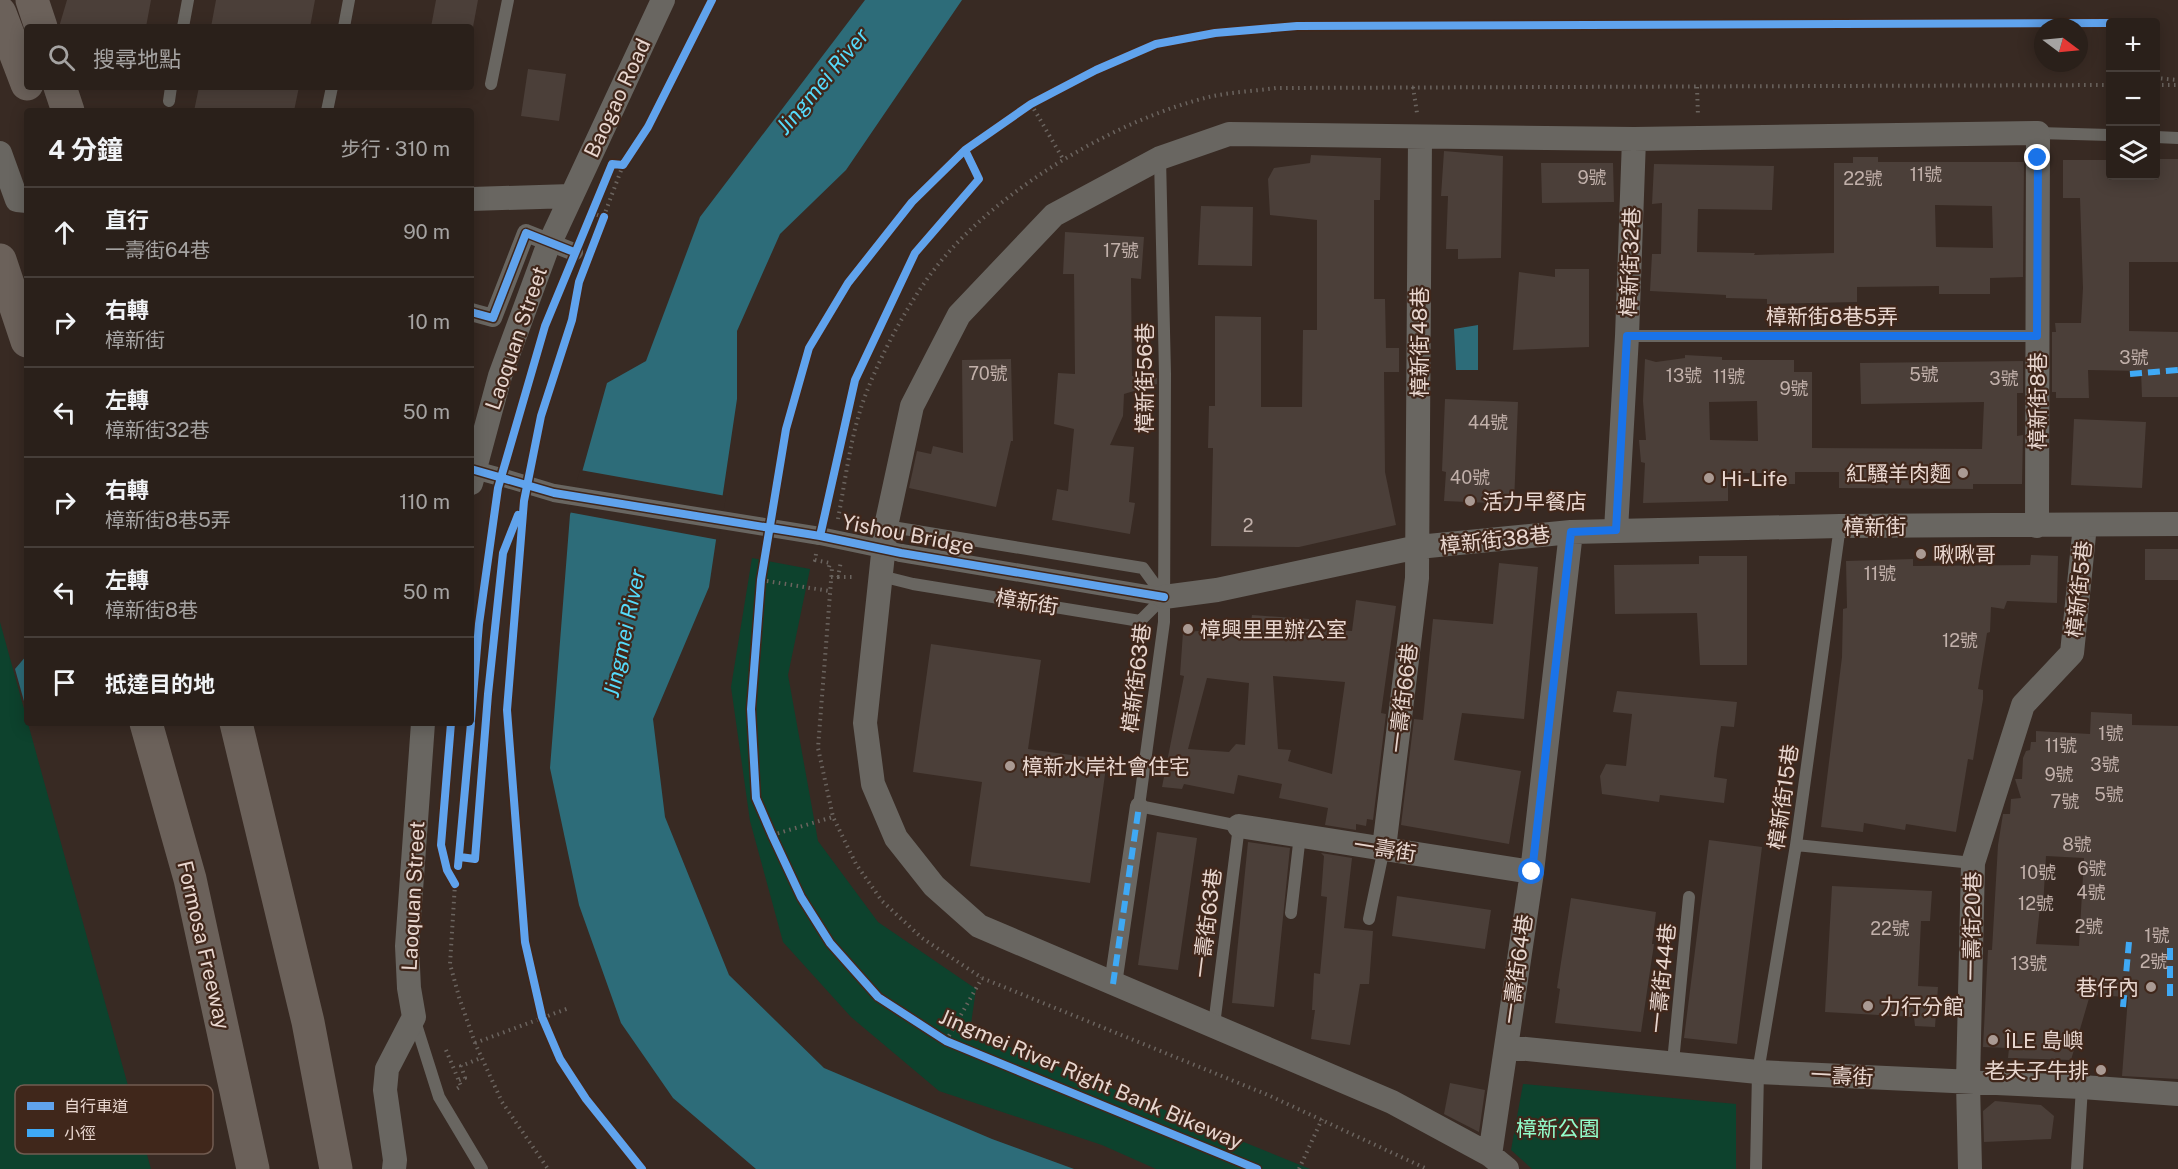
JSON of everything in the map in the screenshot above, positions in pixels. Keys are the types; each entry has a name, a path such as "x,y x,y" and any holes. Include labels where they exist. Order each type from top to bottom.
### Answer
{"highway":[{"path":"32,0 40,24"},
{"path":"0,13 24,76"},
{"path":"29,90 36,108"},
{"path":"61,90 67,108"},
{"path":"0,262 24,332"},
{"name":"Formosa Freeway","path":"147,726 190,879 253,1169"},
{"path":"239,729 308,1022 336,1169"}],"street":[{"name":"Baogao Road","path":"572,196 663,0"},
{"path":"1498,1162 1392,1102 979,926 934,886 896,838 873,784 865,723 886,526 912,406 959,315 1054,215 1160,158 1229,134 1634,139 2038,133"},
{"name":"樟新街8巷","path":"2037,526 2038,133"},
{"name":"樟新街48巷","path":"1418,547 1420,137"},
{"name":"樟新街32巷","path":"1616,530 1627,336 1634,139"},
{"path":"0,153 15,202"},
{"path":"474,199 572,196"},
{"name":"Laoquan Street","path":"474,472 500,376 550,243 572,196"},
{"path":"474,313 492,318 525,233 574,252"},
{"name":"Yishou Bridge","path":"474,470 554,493 820,536 901,553 1164,597"},
{"name":"樟新街","path":"1571,532 1840,526 2178,524"},
{"name":"樟新街5巷","path":"2023,705 2072,653 2085,525"},
{"name":"樟新街38巷","path":"1418,547 1571,532"},
{"name":"一壽街64巷","path":"1498,1162 1506,1047 1532,872 1571,532"},
{"path":"1164,597 1217,590 1418,547"},
{"name":"一壽街66巷","path":"1384,848 1418,578 1418,547"},
{"name":"一壽街20巷","path":"1970,1169 1968,1082 1972,863 2023,705"},
{"name":"Laoquan Street","path":"414,1017 409,987 407,946 423,726"},
{"path":"1113,984 1139,806"},
{"name":"一壽街","path":"1239,826 1532,872"},
{"path":"394,1169 395,1160 385,1090 387,1069 414,1017"},
{"name":"一壽街","path":"1506,1047 1758,1072 2082,1087 2178,1094"}],"lane":[{"path":"184,24 188,0"},
{"path":"345,24 349,0"},
{"path":"491,84 508,0"},
{"path":"169,101 171,90"},
{"path":"328,108 331,90"},
{"path":"2038,133 2106,135"},
{"path":"2160,137 2178,138"},
{"name":"樟新街56巷","path":"1160,158 1165,374 1164,597"},
{"name":"樟新街8巷5弄","path":"1627,336 2037,336"},
{"path":"886,526 1143,568 1164,597"},
{"name":"樟新街15巷","path":"1756,1169 1758,1072 1796,845 1840,526"},
{"name":"樟新街","path":"881,576 913,584 1140,621 1164,597"},
{"name":"樟新街63巷","path":"1139,806 1164,622 1164,597"},
{"path":"1139,806 1239,826"},
{"name":"一壽街63巷","path":"1214,1025 1239,826"},
{"path":"1291,913 1300,835"},
{"path":"1796,845 1972,863"},
{"path":"1369,919 1384,848"},
{"name":"一壽街44巷","path":"1673,1062 1689,897"},
{"path":"414,1017 439,1097 482,1169"},
{"path":"2077,1169 2082,1087"}],"path":[{"path":"2160,23 2168,24"},
{"path":"2156,72 2156,78 2178,80"},
{"path":"2160,85 2178,85"},
{"path":"2163,94 2178,85"},
{"path":"1022,110 1041,99"},
{"path":"1031,104 1063,159"},
{"path":"595,214 604,217 623,165 653,117"},
{"path":"577,292 579,282"},
{"path":"831,577 838,577 842,556"},
{"path":"760,591 762,568"},
{"path":"760,580 829,591"},
{"path":"772,835 833,817"},
{"path":"768,826 777,845"},
{"path":"454,879 450,964 474,1043 502,1102 548,1169"},
{"path":"945,1041 982,978"},
{"path":"540,1006 547,1028"},
{"path":"474,1043 569,1008"},
{"path":"442,1041 461,1086 452,1092"},
{"path":"459,1080 465,1078 460,1066 481,1058"},
{"path":"1299,1169 1322,1119"}],"green space":[{"path":"752,558 810,569 788,675 818,841 878,922 976,989 970,1031 1310,1169 1156,1169 1102,1145 939,1091 851,1017 783,942 750,821 731,687"},
{"path":"0,622 24,709 24,726 29,726 128,1085 15,1085 15,1154 147,1154 151,1169 0,1169"},
{"name":"樟新公園","path":"1523,1084 1736,1104 1736,1169 1532,1169 1511,1150"}],"water":[{"name":"Jingmei River","path":"865,0 962,0 846,170 780,234 737,331 737,399 709,587 653,719 665,817 729,975 824,1068 992,1139 1074,1169 756,1169 673,1098 621,1023 579,905 550,768 570,515 607,383 646,361 700,217"},
{"path":"1478,325 1478,370 1456,370 1454,329"},
{"path":"24,658 24,701 15,669"}],"pier":[{"path":"580,470 726,496 719,540 568,512"}],"building":[{"path":"67,0 151,0 147,24 60,24"},
{"path":"216,0 315,0 311,24 212,24"},
{"path":"436,0 478,0 474,24 432,24"},
{"path":"528,69 566,74 559,121 521,116"},
{"path":"198,90 298,90 295,108 195,108"},
{"path":"1444,151 1503,156 1501,258 1458,259 1458,249 1446,249 1448,196 1441,196"},
{"path":"1311,155 1381,158 1380,200 1374,200 1374,299 1385,299 1386,348 1399,348 1399,372 1384,372 1385,472 1396,525 1299,547 1211,546 1213,448 1208,448 1209,406 1215,406 1215,316 1261,317 1261,407 1302,407 1303,330 1317,330 1317,220 1270,215 1268,179 1274,168 1310,163"},
{"path":"1853,157 1878,157 1878,162 2024,162 2023,277 1990,278 1990,294 1939,294 1939,286 1857,287 1857,302 1767,304 1767,299 1650,291 1652,254 1661,254 1662,203 1652,204 1654,164 1774,166 1772,210 1698,209 1697,252 1755,253 1754,255 1834,253 1834,163 1853,163","holes":["1935,205 1992,206 1993,248 1936,247"]},
{"path":"2160,159 2178,159 2178,262 2129,262 2129,331 2178,332 2178,397 2142,397 2141,371 2088,370 2089,398 2056,398 2056,392 2052,392 2052,332 2056,332 2055,323 2081,323 2083,288 2080,198 2063,198 2063,160 2106,160 2106,180 2160,180"},
{"path":"1541,163 1613,163 1614,202 1542,203"},
{"path":"1201,206 1253,207 1252,266 1198,265"},
{"path":"1065,232 1144,237 1141,279 1131,278 1132,376 1157,378 1157,384 1124,394 1123,416 1110,445 1134,447 1129,502 1135,503 1130,534 1052,520 1057,489 1068,491 1074,429 1054,424 1058,373 1075,374 1074,274 1063,274"},
{"path":"1555,269 1589,269 1589,347 1513,350 1519,272 1555,277"},
{"path":"1685,355 1722,357 1722,360 1794,360 1794,372 1812,372 1812,448 1982,449 1984,402 1861,404 1860,363 2023,361 2023,393 2017,393 2017,436 2023,435 2022,484 1973,484 1973,489 1839,488 1839,472 1795,472 1795,484 1775,484 1776,473 1728,473 1728,501 1643,503 1645,463 1641,462 1639,440 1646,440 1643,401 1645,359 1656,362 1685,358","holes":["1757,401 1758,441 1710,440 1709,402"]},
{"path":"1011,359 1013,441 1011,441 996,507 909,488 917,451 931,454 933,446 963,453 962,360"},
{"path":"1445,399 1518,402 1514,504 1444,501 1446,472 1442,471"},
{"path":"2074,419 2146,422 2142,488 2071,485"},
{"path":"2145,549 2178,549 2178,580 2145,580"},
{"path":"2031,555 2058,556 2057,603 2007,601 2004,609 1991,607 1990,632 1987,633 1978,689 1983,690 1983,699 1973,760 1968,759 1956,832 1906,824 1905,830 1864,823 1863,832 1821,827 1842,657 1843,609 1847,608 1846,561 1913,559 1913,566 2030,565"},
{"path":"1699,556 1747,556 1747,665 1700,665 1697,613 1615,614 1614,565 1699,564"},
{"path":"1499,563 1538,567 1524,719 1462,713 1454,760 1521,771 1509,844 1401,825 1414,719 1423,720 1433,619 1493,624"},
{"path":"1356,600 1396,606 1381,713 1386,714 1373,820 1367,819 1366,826 1356,824 1356,830 1325,825 1328,808 1279,798 1282,784 1238,775 1234,794 1184,784 1182,789 1162,787 1184,676 1180,675 1183,632 1231,629 1232,621 1251,622 1252,615 1309,619 1309,628 1352,631","holes":["1273,676 1345,682 1332,774 1288,761 1291,750 1278,749","1207,678 1249,683 1245,745 1236,744 1229,752 1188,749"]},
{"name":"樟新水岸社會住宅","path":"931,644 1041,660 1028,749 1107,760 1090,883 970,866 982,782 913,772"},
{"path":"1617,691 1737,702 1734,727 1721,726 1717,751 1714,777 1727,779 1724,803 1660,795 1659,802 1602,794 1600,776 1606,764 1626,766 1632,714 1613,712"},
{"path":"2091,712 2132,714 2132,725 2178,726 2178,1079 2122,1076 2128,997 2090,995 2071,1060 2008,1058 2009,1048 1983,1047 1988,950 1992,950 1998,845 2003,814 2010,814 2011,799 2021,798 2015,779 2022,779 2023,758 2026,751 2030,750 2031,742 2036,742 2036,731 2090,734","holes":["2046,856 2084,858 2079,946 2036,944 2040,907 2043,907"]},
{"path":"1157,832 1197,838 1178,970 1138,965"},
{"path":"1709,840 1762,847 1737,1044 1684,1038"},
{"path":"1248,842 1290,848 1274,1007 1232,1003"},
{"path":"1321,853 1352,858 1344,928 1373,931 1369,984 1360,984 1350,1045 1311,1039 1315,1010 1312,1010 1314,973 1320,974 1327,897 1321,896 1324,856"},
{"path":"1832,886 1932,891 1930,921 1921,921 1918,986 1938,987 1935,1027 1915,1026 1914,1017 1825,1012"},
{"path":"1397,896 1491,910 1485,949 1392,936"},
{"path":"1571,898 1656,912 1652,944 1654,944 1641,1032 1555,1023 1560,989 1557,988"},
{"path":"1450,1083 1485,1090 1479,1132 1444,1114"},
{"path":"1995,1101 2041,1105 2054,1116 2051,1139 1984,1142 1983,1111"}],"marked path":[{"path":"2130,374 2178,370"},
{"path":"1113,984 1139,806"},
{"path":"2123,1007 2129,942"},
{"path":"2170,944 2170,996"}],"cycle path":[{"path":"474,684 479,624 498,488 545,326 612,164 623,165 648,127 712,0"},
{"name":"Jingmei River Right Bank Bikeway","path":"1257,1169 946,1041 878,997 830,943 801,897 772,835 756,798 751,709 761,580 786,429 809,348 848,283 912,202 965,150 1031,104 1096,70 1156,44 1215,33 1297,26 2106,23"},
{"path":"820,536 855,380 915,253 979,179 965,150"},
{"path":"604,217 579,282 572,320 541,416 524,501 507,710 525,942 542,1017 560,1059 586,1099 642,1169"},
{"path":"474,313 493,318 526,233 574,252"},
{"path":"474,470 554,493 820,536 901,553 1164,597"},
{"path":"460,857 475,859 488,694 503,553 518,515"},
{"path":"451,726 441,845 447,870 455,884"},
{"path":"458,866 471,726"}],"place":[{"name":"紅騷羊肉麵","path":"1963,473"},
{"name":"Hi-Life","path":"1709,478"},
{"name":"活力早餐店","path":"1470,501"},
{"name":"啾啾哥","path":"1921,554"},
{"name":"樟興里里辦公室","path":"1188,629"},
{"name":"樟新水岸社會住宅","path":"1010,766"},
{"name":"巷仔內","path":"2151,987"},
{"name":"力行分館","path":"1868,1006"},
{"name":"ÎLE 島嶼","path":"1993,1040"},
{"name":"老夫子牛排","path":"2101,1070"}],"route":[{"path":"1532,872 1571,532 1616,530 1627,336 2037,336 2038,158"}]}
